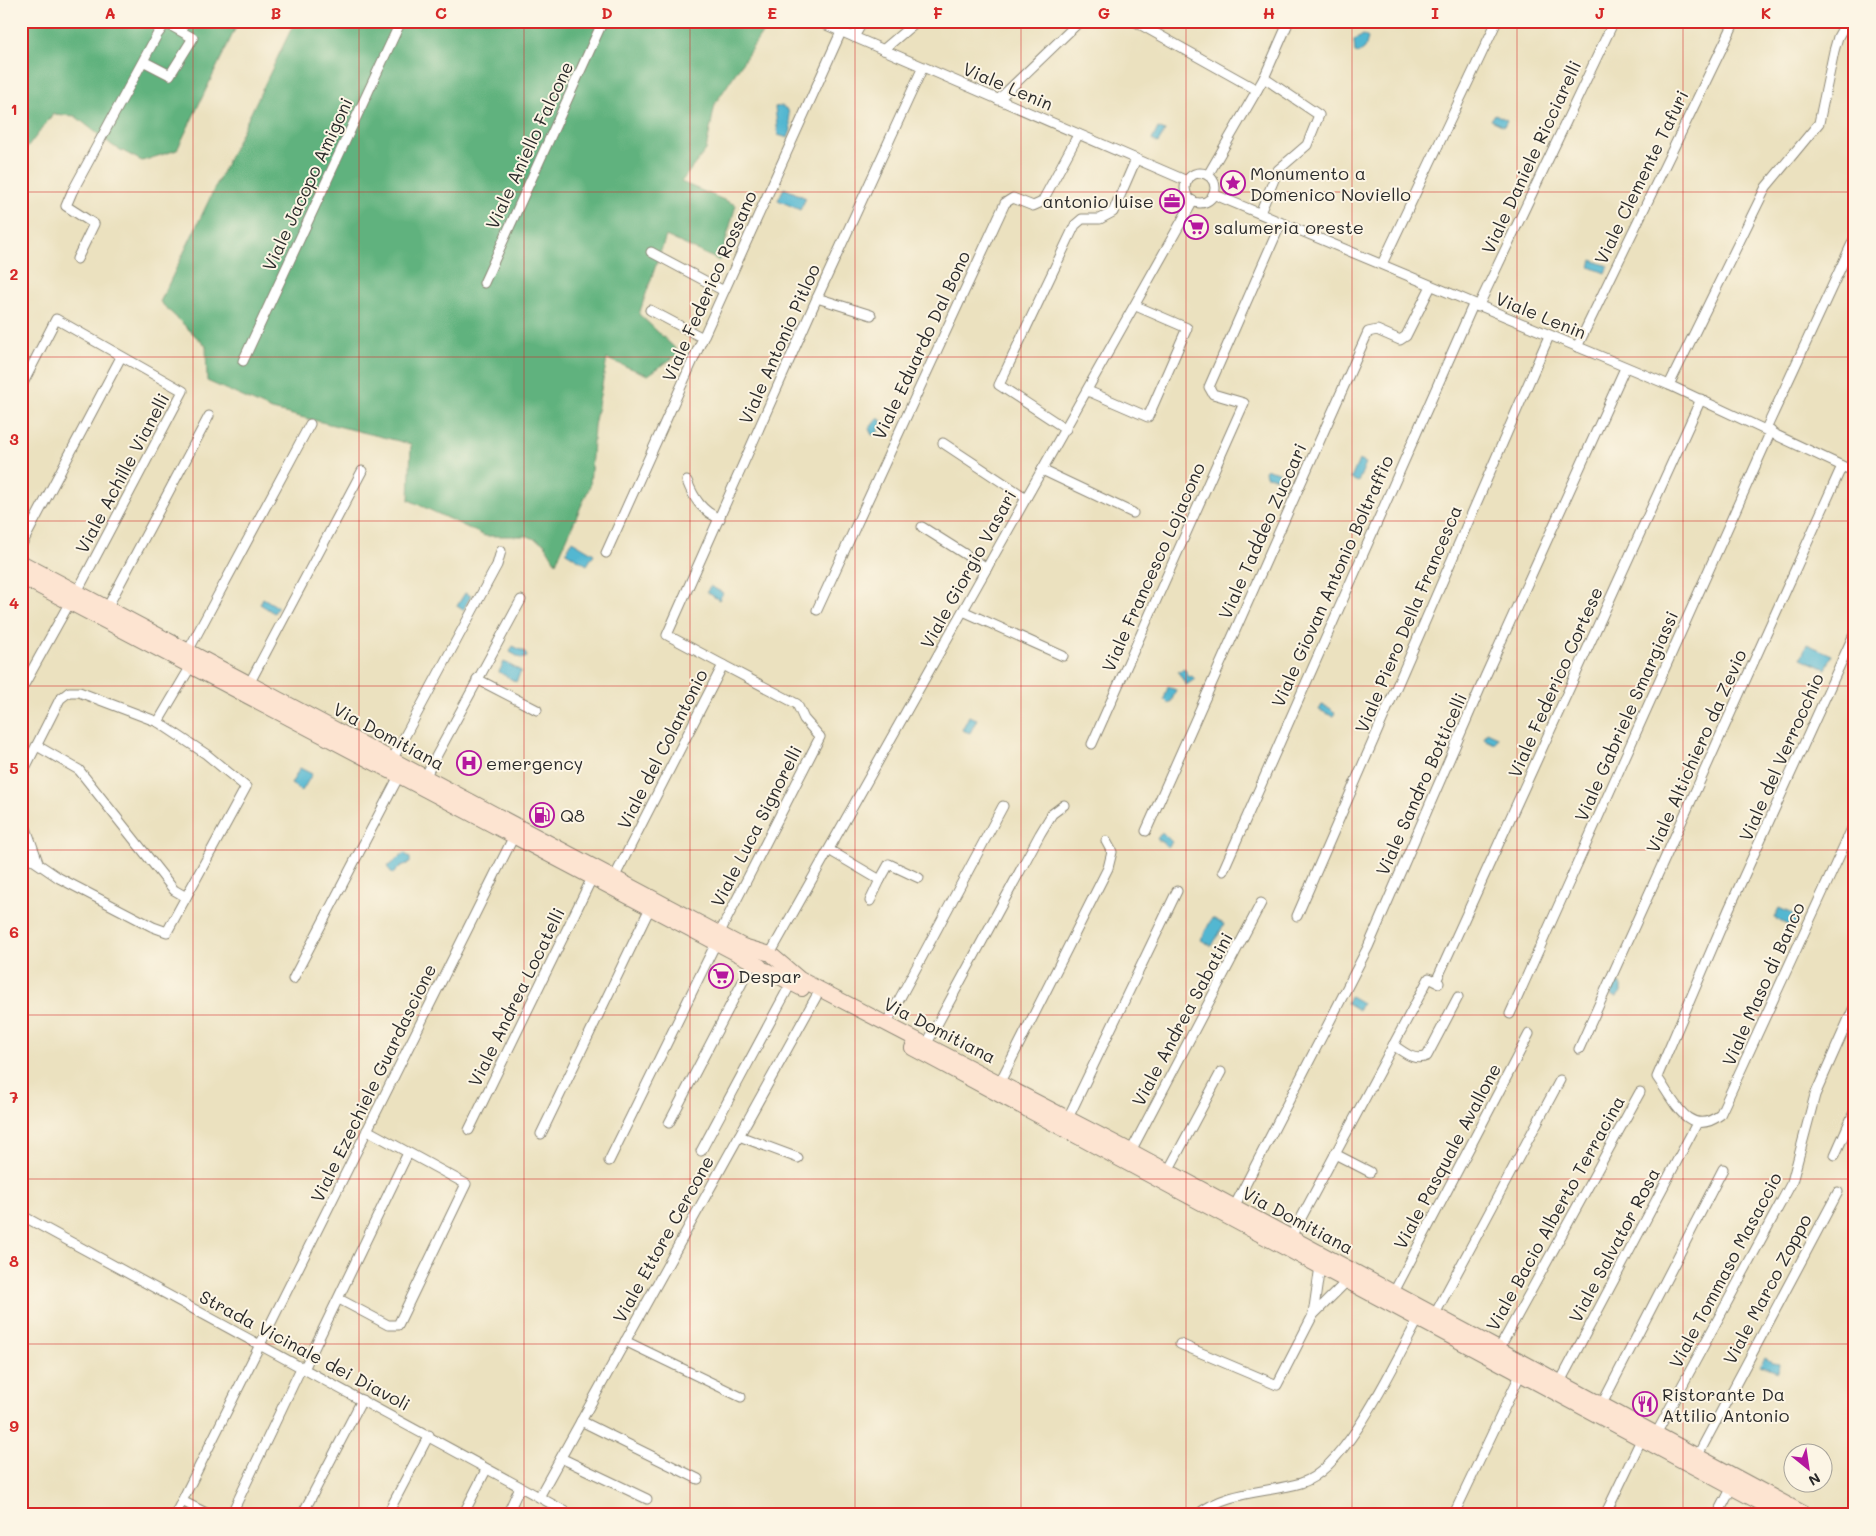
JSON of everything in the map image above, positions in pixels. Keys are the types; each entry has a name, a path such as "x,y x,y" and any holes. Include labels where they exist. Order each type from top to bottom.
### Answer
{"main road":[{"name":"Via Domitiana","path":"21,562 74,597 191,666 650,908 717,938 770,954 800,979 1131,1151 1807,1515"},
{"name":"Via Domitiana","path":"21,577 107,608 392,760 426,776 614,878 717,938 760,966 816,997 1784,1515"},
{"path":"760,966 759,959 770,954"}],"street":[{"name":"Viale Jacopo Amigoni","path":"243,360 401,21"},
{"name":"Viale Aniello Falcone","path":"484,283 603,21"},
{"name":"Viale Lenin","path":"816,21 1187,181"},
{"path":"854,37 863,21"},
{"path":"883,50 917,21"},
{"path":"1134,21 1257,90"},
{"path":"1208,175 1264,78 1289,21"},
{"path":"1382,264 1497,21"},
{"name":"Viale Daniele Ricciarelli","path":"1475,306 1614,21"},
{"name":"Viale Clemente Tafuri","path":"1577,347 1735,21"},
{"path":"1669,385 1766,187 1819,122 1834,51 1847,21"},
{"path":"77,259 94,224 66,206 143,61 165,22 193,38 170,75 143,61"},
{"path":"998,100 1078,22"},
{"name":"Viale Federico Rossano","path":"606,553 841,32"},
{"name":"Viale Antonio Pitloo","path":"667,635 817,298 923,67"},
{"path":"1260,213 1278,170 1307,144 1319,116 1264,78"},
{"name":"Viale Eduardo Dal Bono","path":"817,610 1005,203 1013,198 1033,206 1042,202 1078,135"},
{"path":"1066,429 999,385 1075,225 1082,219 1100,219 1114,212 1136,159"},
{"path":"1197,173 1208,175 1214,184 1213,194 1206,201 1193,201 1186,193 1187,181 1197,173"},
{"name":"Viale Lenin","path":"1213,194 1382,264 1475,306 1669,385 1855,472"},
{"name":"Viale Giorgio Vasari","path":"770,954 1136,306 1193,201"},
{"name":"Viale Francesco Lojacono","path":"1092,744 1244,402 1212,394 1209,387 1281,223"},
{"name":"Viale Gabriele Smargiassi","path":"1510,1014 1855,237"},
{"path":"650,252 724,291"},
{"name":"Viale Taddeo Zuccari","path":"1146,831 1368,332 1377,330 1400,340 1406,336 1431,286"},
{"path":"817,298 871,315"},
{"path":"1088,391 1148,417 1187,328 1136,306"},
{"name":"Viale Giovan Antonio Boltraffio","path":"1223,871 1475,306"},
{"path":"650,310 703,338"},
{"name":"Viale Achille Vianelli","path":"21,387 56,319 183,391 74,597"},
{"name":"Viale Piero Della Francesca","path":"1298,916 1549,336"},
{"path":"21,546 121,357"},
{"name":"Viale Sandro Botticelli","path":"1234,1206 1368,947 1481,686 1625,368"},
{"name":"Viale Federico Cortese","path":"1393,1045 1429,978 1438,980 1701,399"},
{"path":"107,608 209,416"},
{"path":"188,651 310,424"},
{"path":"943,443 1026,498"},
{"name":"Viale Altichiero da Zevio","path":"1579,1049 1842,466"},
{"path":"1042,470 1133,513"},
{"path":"249,684 362,471"},
{"path":"687,481 693,497 706,513 720,519"},
{"path":"922,526 987,568"},
{"path":"392,760 497,565 502,551"},
{"path":"21,690 74,597"},
{"path":"426,776 521,600"},
{"path":"963,610 1064,656"},
{"name":"Viale del Verrocchio","path":"1697,1123 1686,1118 1657,1076 1736,895 1855,632"},
{"name":"Viale del Colantonio","path":"614,878 723,665 667,635"},
{"name":"Viale Luca Signorelli","path":"717,938 820,737 804,719 797,704 723,665"},
{"path":"158,722 191,666"},
{"path":"478,679 537,710"},
{"path":"21,776 60,698 69,692 79,692 158,722 206,754 246,787 167,932 162,932 59,878 21,852"},
{"path":"37,746 79,770 174,890 186,897"},
{"path":"293,978 399,776"},
{"path":"926,1045 1040,834 1052,814 1064,805"},
{"path":"886,1024 1003,806"},
{"path":"21,814 38,862"},
{"name":"Viale Maso di Banco","path":"1697,1123 1708,1122 1720,1115 1855,822"},
{"name":"Viale Ezechiele Guardascione","path":"175,1515 514,836"},
{"path":"1000,1082 1108,868 1112,852 1106,841"},
{"path":"828,850 880,880"},
{"path":"870,901 889,864 919,878"},
{"name":"Viale Andrea Locatelli","path":"469,1130 592,878"},
{"path":"1068,1118 1177,891"},
{"name":"Viale Andrea Sabatini","path":"1131,1151 1261,903"},
{"path":"541,1134 650,908"},
{"path":"609,1161 717,938"},
{"path":"669,1123 760,966"},
{"path":"701,1151 791,983"},
{"name":"Viale Ettore Cercone","path":"539,1497 816,997"},
{"path":"1291,1237 1393,1045 1413,1058 1420,1059 1427,1056 1458,997"},
{"name":"Viale Tommaso Masaccio","path":"1656,1434 1792,1182 1815,1095 1855,1005"},
{"name":"Viale Pasquale Avallone","path":"1394,1292 1529,1034"},
{"path":"1168,1171 1220,1072"},
{"path":"1435,1314 1560,1080"},
{"name":"Viale Bacio Alberto Terracina","path":"1499,1349 1640,1092"},
{"path":"1835,1155 1855,1110"},
{"name":"Viale Salvator Rosa","path":"1560,1382 1697,1123"},
{"path":"338,1299 388,1325 398,1325 466,1184 367,1130"},
{"path":"739,1136 798,1158"},
{"path":"231,1515 408,1153"},
{"path":"1335,1154 1370,1172"},
{"path":"1602,1404 1723,1169"},
{"name":"Viale Marco Zoppo","path":"1698,1455 1838,1192"},
{"name":"Strada Vicinale dei Diavoli","path":"21,1215 429,1435 486,1470 572,1515"},
{"path":"1313,1315 1320,1266"},
{"path":"1180,1344 1277,1385 1313,1315 1348,1280"},
{"path":"1197,1515 1207,1506 1221,1500 1302,1482 1324,1470 1338,1456 1360,1424 1419,1318"},
{"path":"625,1341 741,1397"},
{"path":"1455,1512 1521,1373"},
{"path":"302,1515 362,1400"},
{"path":"581,1421 698,1478"},
{"path":"387,1515 429,1435"},
{"path":"1605,1515 1642,1438"},
{"path":"561,1458 647,1499"},
{"path":"463,1515 486,1470"},
{"path":"1720,1515 1718,1514 1732,1487"},
{"path":"507,1515 520,1488"},
{"path":"182,1501 210,1515"}],"green space":[{"path":"21,21 239,21 177,150 142,161 113,146 75,116 53,114 21,156"},
{"path":"295,21 770,21 715,104 706,150 681,182 736,205 720,261 666,236 639,314 680,353 648,375 607,359 594,426 590,486 556,563 544,543 528,536 485,536 409,500 411,444 272,410 207,381 206,346 160,302"}],"water":[{"path":"1363,35 1368,38 1365,48 1359,53 1355,52 1354,41"},
{"path":"782,106 788,110 791,130 788,138 778,135 775,107"},
{"path":"1495,114 1507,120 1504,126 1491,120"},
{"path":"1158,128 1165,131 1158,143 1152,140"},
{"path":"784,188 806,198 800,210 778,200"},
{"path":"1592,260 1608,266 1605,273 1590,267"},
{"path":"877,419 880,419 882,422 877,434 872,435 869,429"},
{"path":"1359,460 1366,463 1358,482 1351,479"},
{"path":"1267,469 1279,472 1279,478 1266,476 1265,471"},
{"path":"572,541 594,554 587,565 566,552"},
{"path":"710,586 723,593 719,600 707,592"},
{"path":"465,593 471,596 463,610 457,606"},
{"path":"263,598 278,607 274,613 260,604"},
{"path":"1807,644 1832,655 1826,669 1801,658"},
{"path":"513,646 525,652 527,657 522,659 510,652"},
{"path":"504,662 521,671 516,682 499,672"},
{"path":"1184,668 1189,677 1192,676 1195,679 1186,685 1178,672"},
{"path":"1168,687 1176,690 1171,702 1168,703 1164,699"},
{"path":"1322,705 1330,708 1335,713 1333,716 1319,710"},
{"path":"969,716 977,719 970,733 962,730"},
{"path":"1487,732 1498,737 1495,744 1484,739"},
{"path":"300,768 312,774 302,791 291,784"},
{"path":"1162,832 1172,842 1168,847 1157,839"},
{"path":"404,853 410,858 410,863 401,866 393,874 387,867"},
{"path":"1779,908 1799,917 1793,930 1788,928 1788,925 1774,918"},
{"path":"1212,918 1224,924 1212,946 1201,940"},
{"path":"1618,982 1621,985 1621,992 1617,997 1612,996 1614,984"},
{"path":"1350,996 1362,1003 1358,1010 1347,1003"},
{"path":"1765,1358 1779,1363 1778,1372 1760,1366"}],"place":[{"name":"Monumento a Domenico Noviello","path":"1233,183"},
{"name":"antonio luise","path":"1172,201"},
{"name":"salumeria oreste","path":"1196,227"},
{"name":"emergency","path":"469,763"},
{"name":"Q8","path":"542,815"},
{"name":"Despar","path":"721,976"},
{"name":"Ristorante Da Attilio Antonio","path":"1645,1404"}]}
